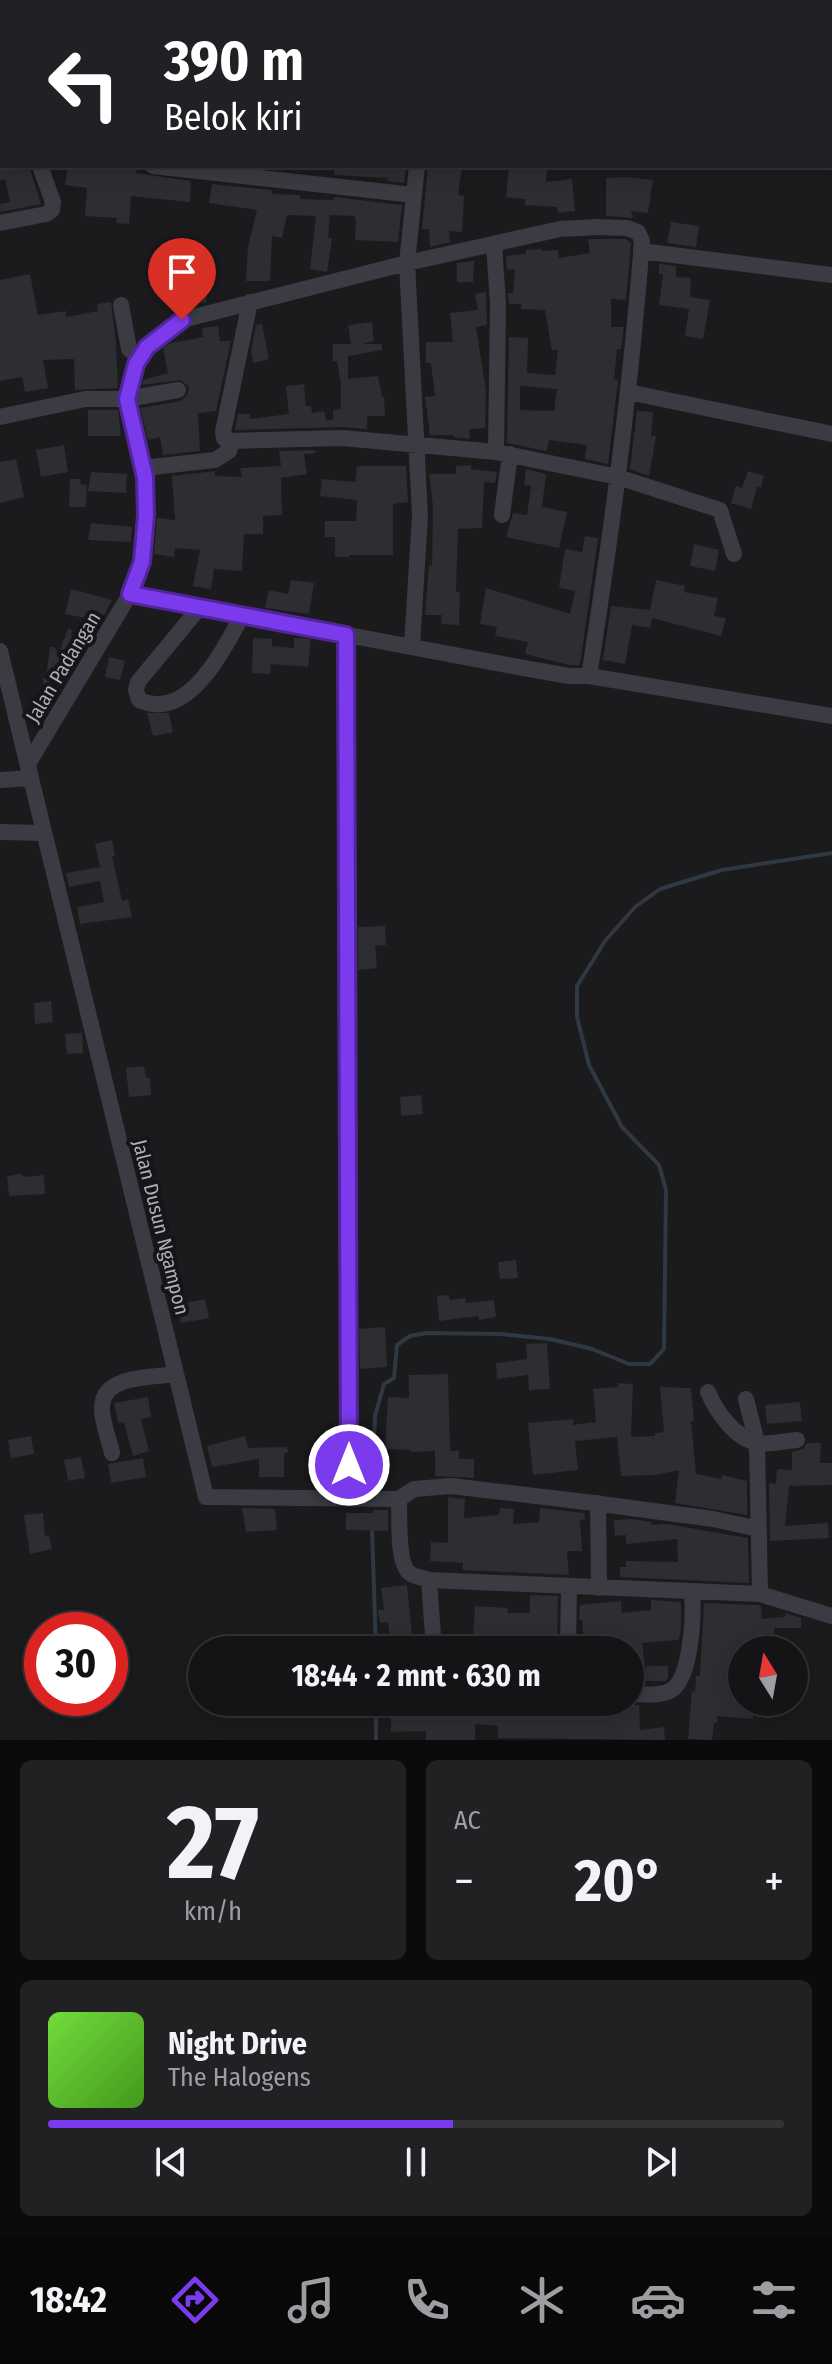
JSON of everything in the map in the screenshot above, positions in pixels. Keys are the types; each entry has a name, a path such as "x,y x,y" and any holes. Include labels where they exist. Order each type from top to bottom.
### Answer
{"street":[{"path":"0,223 46,214 52,210 53,202 41,168"},
{"path":"194,168 414,195"},
{"path":"412,646 420,515 407,263 417,168"},
{"path":"127,399 147,347 182,320 407,263 560,229 627,228 638,232 642,241 628,392 589,676"},
{"path":"494,244 503,453 502,515"},
{"path":"641,251 832,275"},
{"path":"250,302 224,438 232,441 342,438 503,453 618,477 720,510 734,554"},
{"path":"121,305 129,351 141,357"},
{"path":"0,417 85,399 127,399 178,390"},
{"path":"628,392 832,434"},
{"name":"Jalan Padangan","path":"29,771 130,594 142,562 146,515 143,468 127,399"},
{"path":"143,468 215,460 229,451 232,441"},
{"path":"130,594 569,676 589,676 832,716"},
{"path":"200,607 138,682 136,690 139,700 152,705 161,704 199,685 215,664 243,614"},
{"path":"346,635 364,1498"},
{"name":"Jalan Dusun Ngampon","path":"0,651 206,1497 399,1499 414,1489 451,1486 713,1519 759,1529"},
{"path":"0,780 29,771"},
{"path":"0,832 44,833"},
{"path":"112,1453 102,1410 107,1390 116,1383 176,1374"},
{"path":"708,1392 715,1409 738,1432 757,1443 797,1440"},
{"path":"746,1399 757,1443 760,1594"},
{"path":"399,1499 404,1568 409,1574 429,1580 760,1594 832,1616"},
{"path":"598,1503 599,1588"},
{"path":"429,1580 433,1636"},
{"path":"568,1636 569,1586"},
{"path":"644,1695 673,1690 682,1677 693,1635 692,1593"}],"building":[{"path":"0,168 30,168 41,204 0,212 0,204 10,202 5,179 0,180"},
{"path":"68,168 137,168 136,173 191,181 190,202 131,196 129,224 116,223 117,218 85,216 87,188 65,185"},
{"path":"335,168 406,168 404,183 387,181 388,178 334,175"},
{"path":"428,168 462,168 458,195 464,196 462,232 449,231 450,242 430,247 429,229 422,229"},
{"path":"509,168 547,168 546,182 572,179 575,211 558,213 557,207 525,205 525,199 506,197"},
{"path":"606,178 653,180 648,213 631,211 633,218 606,216"},
{"path":"212,184 272,190 272,194 300,195 300,199 334,200 334,197 402,205 398,242 355,240 354,216 330,215 328,238 332,238 327,272 310,269 316,216 287,215 282,238 272,236 270,281 246,281 248,247 257,210 209,203"},
{"path":"671,222 699,226 696,247 667,243"},
{"path":"588,239 625,239 631,243 626,300 611,299 611,327 624,327 621,349 617,349 614,379 618,380 608,464 585,459 587,445 549,440 547,451 507,443 509,337 528,338 527,373 555,375 558,350 552,350 545,310 521,309 521,304 509,304 508,293 513,293 515,269 507,270 506,256 542,249 558,250 559,258 590,253","holes":["520,386 557,389 554,411 520,410"]},
{"path":"190,253 206,255 206,303 189,302 192,280 188,279"},
{"path":"474,261 473,282 457,282 457,263"},
{"path":"659,264 676,266 676,277 691,278 690,297 710,300 703,339 685,336 689,309 659,305 663,274 659,274"},
{"path":"30,274 38,315 66,311 66,317 98,311 97,304 111,302 118,388 75,390 74,359 43,360 48,388 25,392 22,377 0,381 0,280"},
{"path":"486,292 487,325 476,327 486,391 485,428 469,429 470,439 430,435 425,397 435,396 431,363 426,363 426,342 453,342 450,313 478,310 475,294"},
{"path":"372,322 374,341 363,344 382,344 382,350 348,356 348,379 378,376 385,416 367,416 367,429 235,430 238,414 250,414 250,419 289,414 286,386 304,384 306,406 311,406 312,413 324,411 326,420 333,420 333,410 341,409 341,385 337,361 333,361 333,344 351,344 348,325"},
{"path":"262,324 269,359 253,363 251,351 256,325"},
{"path":"218,326 220,341 231,341 216,411 198,413 200,451 163,455 160,437 148,440 140,408 181,401 188,394 189,387 181,380 142,385 143,380 168,373 163,348 171,343 203,337 202,328"},
{"path":"88,410 118,410 121,436 88,436"},
{"path":"637,411 653,412 651,436 656,436 649,476 630,469"},
{"path":"64,445 68,472 41,477 36,450"},
{"path":"315,450 316,453 304,454 307,474 281,478 282,515 263,516 263,534 244,534 242,571 214,569 211,589 193,586 200,550 175,548 174,557 154,554 157,518 175,520 172,476 215,471 215,476 242,477 240,468 281,466 279,451"},
{"path":"16,459 24,497 0,503 0,462"},
{"path":"471,465 471,469 497,472 495,483 484,482 482,528 458,529 456,592 460,593 459,625 441,624 442,615 425,615 429,565 432,566 433,506 429,474 456,474 456,466"},
{"path":"357,466 406,466 408,502 393,504 393,555 335,557 335,537 325,537 325,521 356,521 357,500 320,496 322,479 355,482"},
{"path":"526,469 546,474 542,507 567,512 559,548 506,537 513,513 527,515 531,486 524,485"},
{"path":"748,471 764,476 761,487 757,486 751,509 731,503 736,486 742,488"},
{"path":"91,472 127,474 126,493 88,491"},
{"path":"70,479 80,479 81,485 87,484 86,507 69,507"},
{"path":"91,523 132,527 131,542 88,540"},
{"path":"585,536 598,538 580,665 525,654 528,642 495,636 497,627 480,624 486,588 570,614 575,591 559,588 565,549 582,552"},
{"path":"694,544 719,550 715,571 690,566"},
{"path":"291,580 314,583 309,614 265,608 269,590 288,594"},
{"path":"656,580 685,586 684,592 718,598 714,616 726,618 721,636 652,618 650,628 632,625 625,664 603,660 611,606 650,610"},
{"path":"71,589 112,600 101,621 65,614"},
{"path":"68,629 72,630 71,636 80,639 74,652 69,650 67,669 57,668 59,691 44,692 43,679 46,678 50,647 55,647 58,655"},
{"path":"253,638 272,639 272,646 294,648 294,638 311,639 308,667 271,664 270,674 252,673"},
{"path":"109,657 125,661 120,680 105,677"},
{"path":"147,713 169,713 173,732 153,736"},
{"path":"112,840 115,856 112,856 122,901 128,899 132,917 80,924 77,907 104,902 100,881 69,887 66,873 100,867 95,844"},
{"path":"385,926 386,945 375,946 377,968 358,970 358,927"},
{"path":"51,1001 53,1022 35,1024 34,1003"},
{"path":"82,1033 83,1053 67,1054 65,1034"},
{"path":"144,1066 146,1078 150,1078 151,1095 129,1097 126,1068"},
{"path":"421,1095 423,1114 401,1116 400,1097"},
{"path":"22,1174 23,1177 44,1175 45,1194 9,1196 7,1176"},
{"path":"516,1260 518,1278 500,1279 498,1262"},
{"path":"449,1295 450,1300 465,1298 466,1303 494,1300 496,1317 439,1321 437,1296"},
{"path":"205,1299 209,1318 181,1323 177,1305"},
{"path":"385,1327 387,1367 360,1369 359,1329"},
{"path":"547,1343 550,1389 529,1390 528,1375 497,1379 496,1363 527,1359 526,1344"},
{"path":"448,1374 450,1451 459,1451 459,1459 474,1459 474,1478 435,1476 435,1451 385,1449 388,1397 409,1398 409,1375"},
{"path":"618,1383 633,1384 631,1437 655,1436 655,1433 664,1432 660,1387 691,1388 696,1474 722,1479 722,1475 747,1481 747,1515 675,1503 679,1470 655,1475 621,1476 617,1437 575,1441 578,1470 533,1475 528,1423 573,1419 573,1425 596,1422 593,1389 618,1387"},
{"path":"148,1397 151,1417 141,1419 149,1451 133,1456 124,1422 118,1423 114,1403"},
{"path":"800,1402 802,1421 767,1424 765,1405"},
{"path":"31,1436 34,1454 11,1458 8,1440"},
{"path":"245,1436 248,1448 287,1447 284,1477 259,1477 259,1459 212,1467 207,1446"},
{"path":"807,1443 821,1443 820,1463 832,1463 832,1485 789,1486 785,1526 828,1523 829,1538 770,1541 769,1483 776,1484 777,1469 792,1470 792,1452 803,1449"},
{"path":"81,1457 85,1478 68,1481 64,1460"},
{"path":"143,1458 146,1477 111,1483 108,1464"},
{"path":"448,1497 465,1499 464,1518 499,1515 500,1508 514,1509 513,1524 539,1522 540,1508 584,1513 585,1519 580,1520 582,1551 567,1551 569,1575 463,1570 463,1563 430,1561 431,1542 448,1543"},
{"path":"242,1508 275,1509 277,1530 246,1532"},
{"path":"373,1510 388,1510 388,1531 346,1530 346,1513 373,1513"},
{"path":"43,1513 45,1536 49,1535 52,1549 30,1554 24,1515"},
{"path":"614,1520 652,1522 651,1525 667,1524 748,1538 749,1583 620,1577 620,1567 626,1567 626,1561 678,1562 677,1539 626,1544 626,1535 615,1536"},
{"path":"407,1585 412,1636 390,1636 388,1622 380,1623 378,1610 384,1610 381,1588"},
{"path":"530,1595 558,1596 557,1636 473,1636 475,1606 508,1608 507,1613 530,1613"},
{"path":"651,1600 681,1602 679,1640 644,1643 644,1636 583,1636 582,1620 579,1620 580,1605 621,1601 622,1613 651,1610"},
{"path":"704,1603 758,1605 761,1606 762,1619 785,1617 785,1613 801,1618 801,1628 774,1628 775,1636 728,1636 728,1716 753,1716 753,1719 717,1716 712,1740 688,1739 692,1691 695,1692 696,1676 700,1676"},
{"path":"646,1666 668,1666 668,1678 665,1681 646,1681"},
{"path":"391,1716 639,1716 640,1730 664,1727 665,1740 498,1738 498,1726 475,1724 475,1740 426,1740 426,1731 391,1732"}],"waterway":[{"path":"372,1495 375,1416 384,1384 394,1378 397,1345 410,1336 427,1333 501,1334 550,1339 592,1349 629,1364 650,1364 664,1349 666,1190 659,1165 622,1127 589,1065 577,1017 577,986 605,941 635,907 660,889 722,870 832,853"},
{"path":"372,1528 376,1636"},
{"path":"376,1716 376,1740"}],"route":[{"path":"182,320 147,347 136,364 127,399 145,477 146,515 142,562 130,594 346,635 349,1465"}]}
